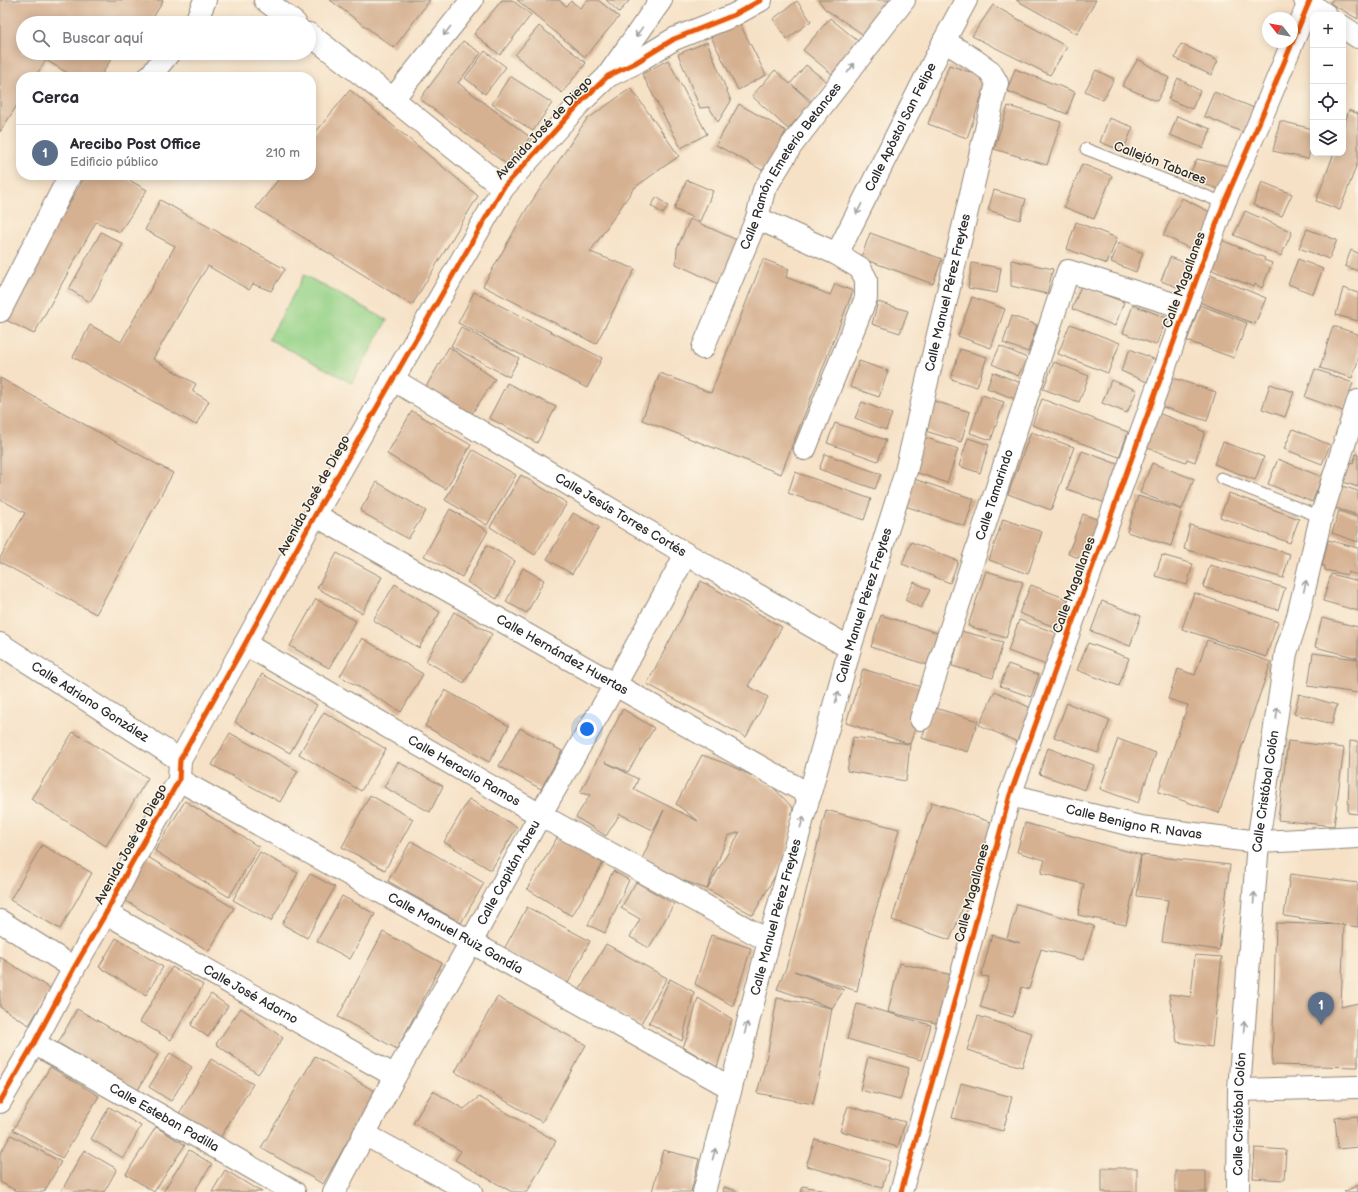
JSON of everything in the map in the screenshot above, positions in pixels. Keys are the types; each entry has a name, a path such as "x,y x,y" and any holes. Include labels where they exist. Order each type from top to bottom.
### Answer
{"street":[{"path":"198,16 206,0"},
{"path":"265,0 286,16"},
{"path":"393,99 472,0"},
{"path":"608,76 661,0"},
{"name":"Avenida José de Diego","path":"0,1102 106,913 245,644 315,515 503,188 582,101 608,76 635,63 674,40 734,15 761,0"},
{"name":"Calle Ramón Emeterio Betances","path":"703,348 757,218 764,190 791,146 904,0"},
{"name":"Calle Apóstol San Felipe","path":"836,254 966,0"},
{"path":"1308,1 1322,12"},
{"name":"Calle Magallanes","path":"901,1192 1010,795 1224,203 1259,123 1308,1"},
{"path":"1346,29 1358,37"},
{"path":"316,39 393,99 503,188"},
{"name":"Calle Manuel Pérez Freytes","path":"704,1192 768,941 850,648 906,471 997,83 990,71 944,41"},
{"path":"153,72 163,60"},
{"path":"0,311 67,180"},
{"path":"757,218 836,254 860,268 866,279 866,298 805,449"},
{"name":"Calle Tamarindo","path":"921,719 1068,271 1186,308"},
{"name":"Calle Jesús Torres Cortés","path":"392,379 686,554 850,648"},
{"name":"Calle Cristóbal Colón","path":"1238,1192 1239,1090 1258,842 1286,653 1298,616 1321,517 1358,400"},
{"name":"Calle Hernández Huertas","path":"315,515 810,795"},
{"name":"Calle Capitán Abreu","path":"334,1192 364,1134 540,815 615,685 686,554"},
{"name":"Calle Adriano González","path":"0,644 179,770"},
{"name":"Calle Heraclio Ramos","path":"245,644 540,815 768,941"},
{"name":"Calle Manuel Ruiz Gandía","path":"179,770 471,942 731,1088"},
{"name":"Calle Benigno R. Navas","path":"1010,795 1140,826 1258,842 1358,838"},
{"name":"Calle José Adorno","path":"106,913 396,1076"},
{"path":"0,921 74,968"},
{"name":"Calle Esteban Padilla","path":"34,1043 294,1192"},
{"path":"1239,1090 1358,1087"},
{"path":"364,1134 471,1192"}],"lane":[{"name":"Callejón Tabares","path":"1086,148 1224,203"},
{"path":"1221,478 1321,517"}],"green space":[{"path":"304,275 387,320 352,383 269,339"}],"building":[{"path":"0,0 163,1 154,16 16,16 16,60 46,60 38,72 16,72 16,107 0,132"},
{"path":"330,0 430,0 394,48"},
{"path":"502,0 512,0 531,15 500,55 474,34"},
{"path":"517,0 559,0 566,6 571,1 580,8 587,0 598,0 619,17 585,57"},
{"path":"606,0 630,0 619,12"},
{"path":"818,0 894,0 864,35 825,9"},
{"path":"1016,0 1096,0 1077,34"},
{"path":"1332,0 1358,0 1358,19 1346,12 1330,3"},
{"path":"797,1 811,21 787,39 773,19"},
{"path":"993,5 1067,47 1050,75 972,36"},
{"path":"830,18 859,42 832,74 803,50"},
{"path":"739,22 766,75 738,90 711,37"},
{"path":"539,26 586,63 562,93 515,55"},
{"path":"463,41 481,53 458,83 530,137 509,166 420,99"},
{"path":"707,42 731,101 718,122 709,107 700,108 678,54"},
{"path":"1181,44 1218,61 1211,75 1175,58"},
{"path":"485,51 506,67 485,94 465,78"},
{"path":"1138,59 1169,78 1157,101 1122,86"},
{"path":"46,60 111,60 103,72 66,72"},
{"path":"668,60 707,134 681,148 642,74"},
{"path":"806,65 827,82 812,101 792,85 811,103 788,129 752,96 775,70 790,84"},
{"path":"949,65 988,78 967,138 928,124"},
{"path":"1015,69 1075,92 1067,114 1007,91"},
{"path":"1096,70 1114,79 1103,100 1085,91"},
{"path":"510,76 552,103 533,131 492,104"},
{"path":"1178,78 1200,91 1192,109 1168,99"},
{"path":"631,88 679,156 634,188 590,252 635,269 596,344 483,286 526,210 586,120"},
{"path":"350,90 478,196 412,305 256,208 278,180 316,180 316,132"},
{"path":"1214,92 1257,109 1247,134 1204,116"},
{"path":"739,104 786,131 764,171 716,145"},
{"path":"1008,106 1061,122 1047,165 994,149"},
{"path":"1349,110 1358,114 1358,161 1340,210 1316,201 1333,156 1346,156 1346,119"},
{"path":"1177,116 1211,129 1203,148 1170,135"},
{"path":"1109,118 1133,127 1123,151 1100,142"},
{"path":"1280,121 1310,128 1310,150 1308,159 1273,151"},
{"path":"1197,159 1232,167 1222,190 1187,179"},
{"path":"1082,164 1112,176 1094,219 1064,207"},
{"path":"83,180 129,180 147,190 120,232 96,222 34,334 2,318"},
{"path":"687,180 713,191 700,221 674,209"},
{"path":"1262,182 1292,194 1282,216 1253,205"},
{"path":"994,190 1026,199 1020,220 988,210"},
{"path":"657,197 668,206 663,214 651,206"},
{"path":"1182,198 1216,215 1197,252 1163,235"},
{"path":"160,200 285,269 271,291 253,284 249,290 208,266 153,359 196,384 192,391 209,401 196,425 73,357 90,325 121,342 175,246 145,230"},
{"path":"1245,211 1292,232 1281,256 1234,235"},
{"path":"690,219 739,241 719,284 676,264 677,248"},
{"path":"1076,222 1117,238 1107,264 1067,249"},
{"path":"1307,229 1337,240 1329,259 1299,248"},
{"path":"101,232 123,244 90,302 69,289"},
{"path":"870,233 942,259 933,284 861,258"},
{"path":"1219,239 1265,258 1264,260 1272,263 1262,288 1255,284 1254,287 1207,268"},
{"path":"1119,243 1143,253 1136,272 1111,262"},
{"path":"1351,250 1358,253 1358,271 1345,266"},
{"path":"1170,257 1191,265 1182,289 1161,281"},
{"path":"763,259 789,269 786,277 830,295 835,284 853,291 781,474 642,420 660,373 711,393"},
{"path":"1298,259 1323,269 1313,294 1288,284"},
{"path":"1011,260 1053,269 1047,294 1011,286"},
{"path":"972,263 1001,268 997,293 968,288"},
{"path":"1210,275 1266,298 1255,324 1199,302"},
{"path":"1081,286 1124,302 1115,326 1072,309"},
{"path":"1343,288 1358,293 1358,321 1336,315"},
{"path":"474,292 602,358 587,388 458,323"},
{"path":"972,297 1005,309 991,348 958,336"},
{"path":"878,302 908,311 900,333 872,324"},
{"path":"1133,305 1167,318 1156,345 1123,333"},
{"path":"1200,305 1247,323 1234,358 1187,341"},
{"path":"1012,316 1037,325 1028,352 1003,343"},
{"path":"1070,324 1120,343 1108,373 1058,354"},
{"path":"1333,326 1358,334 1358,361 1352,378 1320,368"},
{"path":"461,327 519,358 509,377 451,346"},
{"path":"1000,346 1027,358 1018,376 992,364"},
{"path":"449,347 495,379 469,418 423,392"},
{"path":"960,349 987,357 977,387 951,379"},
{"path":"1130,349 1156,360 1147,382 1121,371"},
{"path":"859,361 888,371 879,397 850,387"},
{"path":"1054,362 1089,376 1079,402 1043,389"},
{"path":"1315,369 1353,383 1343,411 1305,397"},
{"path":"993,372 1021,383 1015,399 987,388"},
{"path":"1170,377 1216,392 1207,421 1160,406"},
{"path":"0,378 173,473 96,614 0,562 0,558 25,513 0,499"},
{"path":"1111,380 1137,390 1127,413 1102,403"},
{"path":"507,383 556,407 537,443 489,418"},
{"path":"1270,384 1294,392 1285,417 1262,409"},
{"path":"982,395 1004,402 991,440 970,433"},
{"path":"1042,399 1128,432 1119,457 1032,425"},
{"path":"931,400 970,412 961,442 922,430"},
{"path":"862,402 892,414 886,430 855,418"},
{"path":"412,411 471,445 446,489 387,454"},
{"path":"1155,412 1205,432 1195,462 1187,459 1186,462 1143,446"},
{"path":"835,423 886,440 878,461 827,443"},
{"path":"1293,429 1330,445 1322,464 1284,449"},
{"path":"1031,432 1074,447 1051,510 1008,494"},
{"path":"924,437 958,449 947,483 912,471"},
{"path":"968,438 989,445 980,473 959,466"},
{"path":"1223,442 1264,457 1255,480 1214,464"},
{"path":"473,450 516,475 487,525 445,500"},
{"path":"1082,451 1123,466 1108,504 1067,489"},
{"path":"825,454 881,474 875,489 819,469"},
{"path":"1356,454 1358,455 1358,487 1343,482 1350,462 1353,463"},
{"path":"1278,459 1322,477 1312,502 1268,484"},
{"path":"1152,463 1194,479 1182,509 1140,493"},
{"path":"795,472 871,499 864,520 788,493"},
{"path":"521,475 567,503 535,555 490,527"},
{"path":"914,479 974,499 965,526 905,506"},
{"path":"377,482 426,511 408,539 360,511"},
{"path":"1342,486 1358,491 1358,515 1335,508"},
{"path":"1229,493 1299,519 1290,543 1220,517"},
{"path":"1138,496 1182,510 1171,546 1127,532"},
{"path":"450,509 488,531 462,577 424,556"},
{"path":"1339,511 1358,517 1358,542 1332,533"},
{"path":"573,513 599,527 572,574 547,559"},
{"path":"1083,514 1101,521 1087,561 1068,554"},
{"path":"1003,519 1042,532 1028,574 989,560"},
{"path":"1190,525 1290,554 1283,578 1184,549"},
{"path":"1328,540 1358,548 1358,575 1348,572 1347,575 1325,570 1325,566 1322,566"},
{"path":"911,542 958,561 950,583 902,564"},
{"path":"487,545 515,561 497,599 467,582"},
{"path":"337,553 382,577 362,613 317,588"},
{"path":"1162,555 1193,564 1187,585 1155,576"},
{"path":"1210,565 1285,588 1278,610 1203,587"},
{"path":"523,568 544,580 527,613 506,602"},
{"path":"986,571 1023,582 1006,638 968,626"},
{"path":"1331,574 1358,581 1358,611 1323,601"},
{"path":"701,581 782,627 748,686 768,697 746,737 647,684"},
{"path":"914,582 930,590 921,608 905,600"},
{"path":"395,584 440,612 419,648 373,620"},
{"path":"1031,585 1072,601 1062,630 1019,613"},
{"path":"1194,593 1278,622 1266,657 1182,629"},
{"path":"316,599 356,621 329,668 290,646"},
{"path":"1102,601 1141,616 1130,646 1091,631"},
{"path":"454,612 492,634 464,683 426,661"},
{"path":"881,615 941,634 931,666 871,647"},
{"path":"1322,618 1358,627 1358,658 1315,647"},
{"path":"1019,620 1060,634 1049,666 1008,651"},
{"path":"961,631 1003,642 993,678 952,666"},
{"path":"362,638 423,674 401,712 340,676"},
{"path":"1207,640 1271,662 1219,813 1158,792 1188,705 1168,699 1178,669 1195,675"},
{"path":"1088,643 1129,658 1119,686 1077,670"},
{"path":"1313,653 1358,659 1358,693 1308,686"},
{"path":"1008,664 1039,675 1031,697 1000,686"},
{"path":"863,669 928,689 910,744 846,723"},
{"path":"262,674 317,705 290,753 235,722"},
{"path":"445,690 509,726 489,762 425,726"},
{"path":"995,691 1035,710 1020,743 979,725"},
{"path":"1299,694 1337,705 1332,724 1294,714"},
{"path":"1067,703 1110,720 1098,753 1054,737"},
{"path":"932,707 978,721 968,752 922,738"},
{"path":"623,709 654,728 628,772 605,762 638,779 634,789 698,821 676,804 702,755 727,764 771,785 793,808 785,858 753,915 707,889 670,876 641,861 664,810 653,830 620,814 606,836 576,817 590,795 580,793","holes":["740,832 707,889 728,836"]},
{"path":"324,712 386,749 361,791 299,754"},
{"path":"520,728 562,751 541,789 499,766"},
{"path":"73,732 148,778 106,846 31,799"},
{"path":"230,733 298,771 280,802 212,765"},
{"path":"853,737 910,744 906,781 847,771"},
{"path":"1118,739 1156,753 1138,803 1100,789"},
{"path":"1288,741 1344,748 1334,826 1278,820"},
{"path":"1350,741 1358,742 1358,814 1348,813"},
{"path":"1048,748 1094,765 1085,790 1039,774"},
{"path":"398,762 443,786 430,812 384,787"},
{"path":"370,795 413,819 385,870 342,847"},
{"path":"469,799 517,827 491,870 444,842"},
{"path":"185,801 259,847 229,897 155,851"},
{"path":"932,802 993,823 968,895 950,940 892,920 906,873"},
{"path":"826,810 899,829 889,869 870,928 857,991 794,971 844,990 832,1008 777,989 786,968"},
{"path":"1025,823 1141,855 1126,925 1078,915 1084,884 1041,873 1045,860 1017,852"},
{"path":"558,836 603,863 572,916 527,889"},
{"path":"411,841 484,883 461,923 388,881"},
{"path":"42,845 92,873 60,929 10,900"},
{"path":"260,852 298,873 271,921 233,900"},
{"path":"1141,855 1230,865 1219,950 1162,942 1168,900 1137,896"},
{"path":"146,856 234,908 209,951 121,898"},
{"path":"613,871 629,880 605,933 588,925"},
{"path":"310,874 335,887 307,938 282,924"},
{"path":"1290,874 1358,883 1358,927 1284,916"},
{"path":"636,882 674,904 649,948 630,937 640,919 621,908"},
{"path":"342,896 375,914 350,959 317,941"},
{"path":"1017,904 1094,926 1083,960 1041,949 1029,989 1022,987 1013,1017 980,1007 989,977 981,976 992,935 1020,943 1007,938"},
{"path":"527,907 590,941 567,985 503,951"},
{"path":"1276,923 1344,925 1341,1007 1358,1003 1358,1067 1272,1065"},
{"path":"383,932 442,963 397,1049 338,1017"},
{"path":"711,935 751,948 733,1006 695,984"},
{"path":"116,938 163,967 146,995 99,967"},
{"path":"606,944 667,978 640,1025 579,991"},
{"path":"1195,955 1222,957 1212,1047 1177,1042 1169,994 1191,997"},
{"path":"0,957 51,989 29,1025 0,1007"},
{"path":"899,963 952,975 940,1024 888,1012"},
{"path":"172,967 203,985 171,1040 140,1022"},
{"path":"670,979 694,992 682,1041 649,1023"},
{"path":"211,994 228,1006 208,1037 191,1025"},
{"path":"497,997 586,1045 542,1122 455,1072"},
{"path":"698,998 732,1019 717,1067 683,1047 688,1035"},
{"path":"777,998 832,1008 813,1104 757,1093 768,1051"},
{"path":"857,1004 931,1025 921,1060 847,1039"},
{"path":"241,1008 283,1038 258,1074 216,1044"},
{"path":"77,1009 158,1055 138,1090 58,1043"},
{"path":"978,1016 1032,1033 1022,1067 967,1050"},
{"path":"170,1053 192,1067 171,1101 149,1087"},
{"path":"315,1056 376,1092 323,1184 261,1148"},
{"path":"868,1057 909,1068 900,1100 860,1090"},
{"path":"211,1059 253,1084 220,1138 179,1114"},
{"path":"50,1067 99,1096 62,1158 13,1130"},
{"path":"961,1083 1012,1097 1003,1131 952,1118"},
{"path":"433,1091 464,1109 479,1097 556,1141 527,1192 512,1192 455,1160 461,1151 413,1123"},
{"path":"848,1106 905,1122 898,1147 840,1131"},
{"path":"109,1107 141,1126 123,1158 91,1139"},
{"path":"1358,1116 1358,1147 1338,1149 1335,1118"},
{"path":"156,1127 185,1145 154,1192 126,1174"},
{"path":"11,1135 61,1162 44,1192 18,1192 0,1182 0,1154"},
{"path":"815,1139 890,1161 882,1188 806,1166"},
{"path":"1255,1148 1286,1150 1284,1180 1253,1178"},
{"path":"84,1150 117,1169 104,1192 61,1192"},
{"path":"189,1150 212,1164 194,1192 163,1192"},
{"path":"663,1150 699,1159 691,1192 652,1192"},
{"path":"1102,1168 1137,1168 1137,1192 1102,1192"},
{"path":"225,1170 256,1189 262,1192 212,1192"},
{"path":"1175,1171 1206,1171 1206,1192 1175,1192"},
{"path":"1358,1185 1358,1192 1344,1192"},
{"path":"803,1186 826,1191 826,1192 801,1192"},
{"path":"724,1187 740,1192 723,1192"}],"cycle path":[{"path":"0,1102 179,780 180,760 315,515 503,188 582,101 608,76 635,63 674,39 734,15 761,0"},
{"path":"901,1192 1010,795 1224,203 1310,0"}],"place":[{"name":"Arecibo Post Office","path":"1321,1025"}]}
